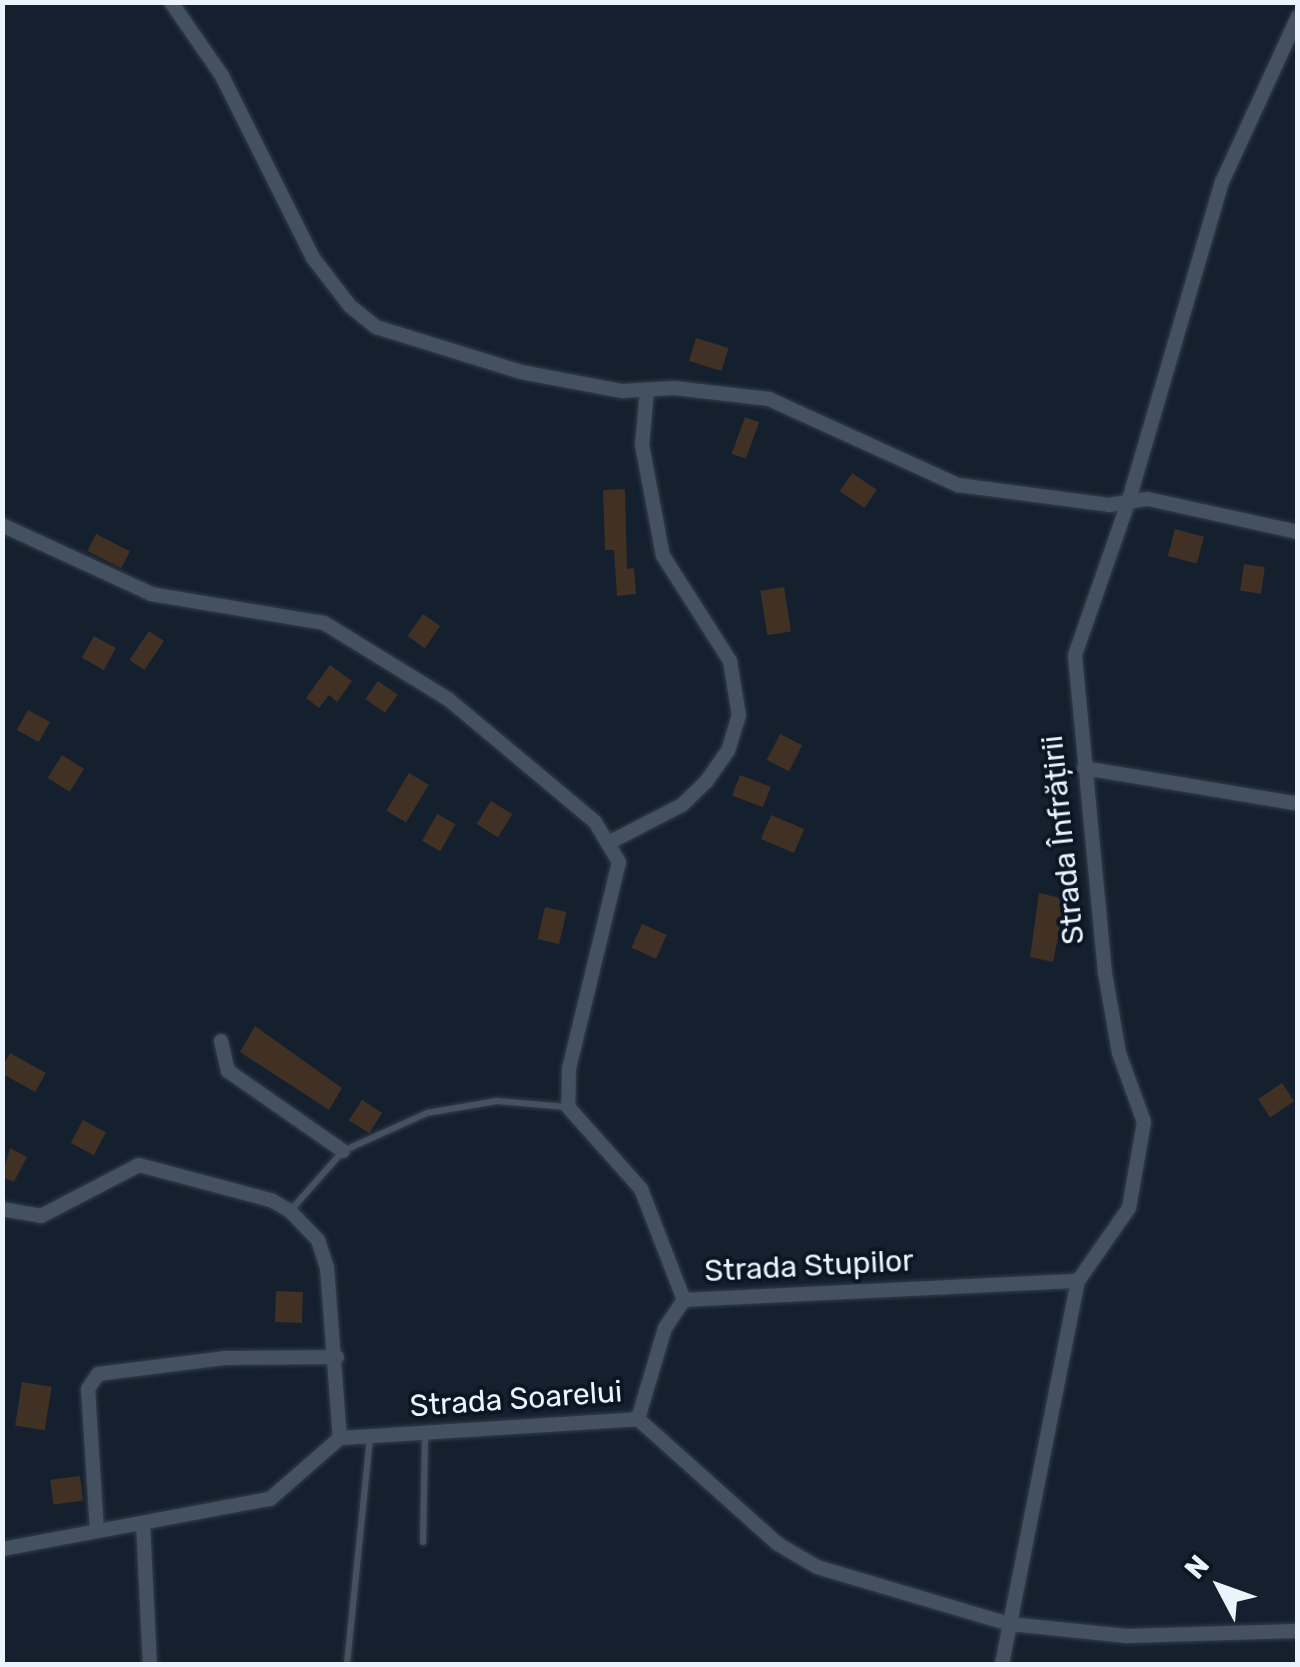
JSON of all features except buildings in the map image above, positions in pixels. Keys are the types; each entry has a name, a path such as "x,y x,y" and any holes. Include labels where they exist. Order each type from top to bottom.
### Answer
{"street":[{"path":"171,2 222,76 314,258 350,306 376,327 521,372 647,391 769,399 958,484 1128,503 1148,499 1298,532"},
{"name":"Strada Înfrățirii","path":"1002,1664 1078,1281 1130,1208 1144,1122 1119,1054 1105,973 1075,655 1128,503 1222,182 1298,17"},
{"path":"612,842 682,806 706,782 728,751 739,716 730,661 663,556 642,445 647,391"},
{"path":"2,526 151,594 324,623 448,699 612,842 619,862 612,904 569,1068 568,1107"},
{"path":"1084,768 1298,804"},
{"path":"220,1041 228,1072 343,1151"},
{"name":"Strada Stupilor","path":"568,1107 641,1189 684,1300 1078,1281"},
{"path":"2,1210 41,1216 139,1165 271,1200 290,1212 318,1240 328,1267 340,1438 270,1499 2,1550"},
{"path":"638,1419 664,1328 684,1300"},
{"path":"97,1532 88,1388 98,1374 224,1358 336,1357"},
{"name":"Strada Soarelui","path":"340,1438 638,1419 778,1544 817,1566 1010,1624 1126,1636 1298,1630"},
{"path":"143,1523 150,1664"}],"lane":[{"path":"290,1212 343,1151 427,1113 497,1101 568,1107"},
{"path":"423,1542 425,1432"},
{"path":"347,1664 370,1436"}]}
